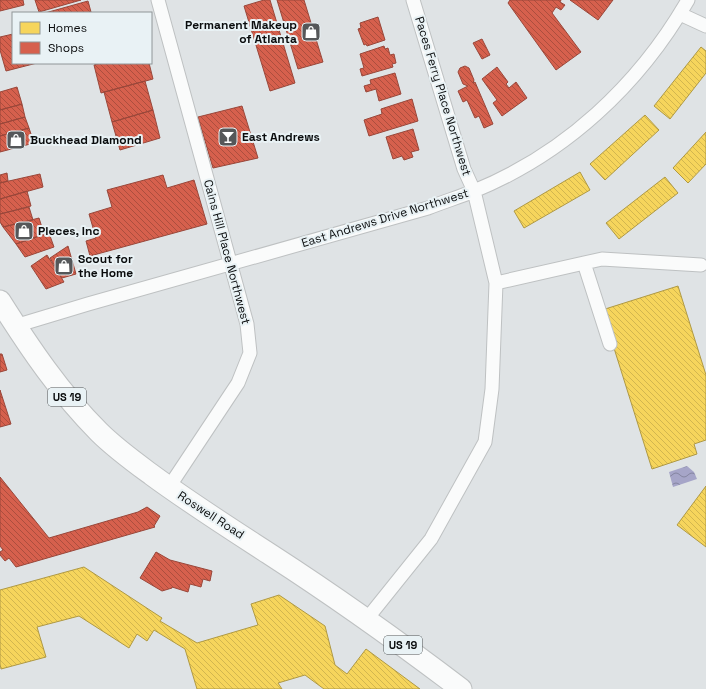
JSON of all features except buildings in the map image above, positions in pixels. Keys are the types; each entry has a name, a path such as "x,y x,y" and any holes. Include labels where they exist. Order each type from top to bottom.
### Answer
{"main road":[{"name":"Roswell Road","path":"0,301 47,372 77,409 95,428 125,455 168,487 310,580 413,652 461,689"}],"street":[{"name":"Cains Hill Place Northwest","path":"158,0 247,324 250,353 238,383 168,487"},
{"name":"Paces Ferry Place Northwest","path":"366,620 431,539 485,442 492,389 496,283 474,191 464,169 413,0"},
{"name":"East Andrews Drive Northwest","path":"16,326 66,310 428,208 474,191 528,164 554,148 585,125 634,77 654,53 688,0"},
{"path":"680,14 706,26"},
{"path":"496,283 602,259 704,264"},
{"path":"584,263 610,344"}],"water":[{"path":"687,466 694,472 697,479 673,487 669,472"}],"place":[{"name":"Permanent Makeup of Atlanta","path":"311,32"},
{"name":"East Andrews","path":"228,137"},
{"name":"Buckhead Diamond","path":"16,140"},
{"name":"Pieces, Inc","path":"24,231"},
{"name":"Scout for the Home","path":"64,266"}]}
